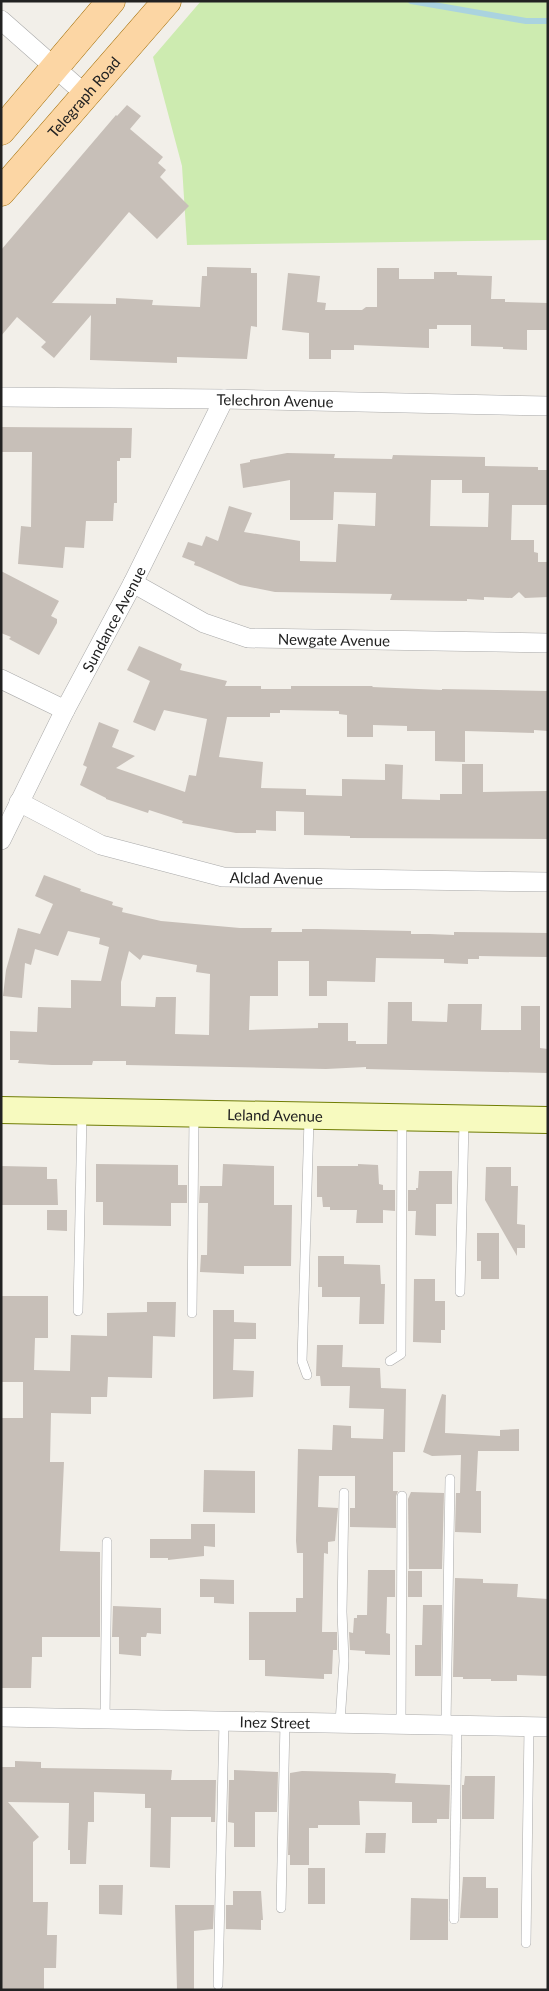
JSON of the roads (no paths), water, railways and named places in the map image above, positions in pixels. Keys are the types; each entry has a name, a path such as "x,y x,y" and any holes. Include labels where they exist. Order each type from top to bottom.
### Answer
{"main road":[{"path":"1,132 111,1"},
{"name":"Telegraph Road","path":"1,192 167,1"}],"street":[{"path":"1,20 86,95"},
{"name":"Telechron Avenue","path":"1,397 224,399 548,406"},
{"name":"Sundance Avenue","path":"1,840 65,710 133,583 224,399"},
{"name":"Newgate Avenue","path":"133,583 204,623 248,638 548,643"},
{"path":"1,679 65,710"},
{"name":"Alclad Avenue","path":"19,802 101,845 223,878 548,882"},
{"name":"Leland Avenue","path":"1,1110 548,1120"},
{"name":"Inez Street","path":"1,1717 548,1727"}],"lane":[{"path":"78,1311 82,1112"},
{"path":"192,1313 194,1114"},
{"path":"307,1375 302,1361 309,1116"},
{"path":"390,1361 401,1354 402,1118"},
{"path":"460,1292 464,1119"},
{"path":"450,1479 454,1919"},
{"path":"340,1723 344,1660 342,1612 344,1493"},
{"path":"401,1724 402,1496"},
{"path":"105,1719 107,1542"},
{"path":"218,1985 224,1721"},
{"path":"281,1908 285,1722"},
{"path":"526,1943 529,1726"}],"waterway":[{"path":"411,1 526,21 548,21"}]}
